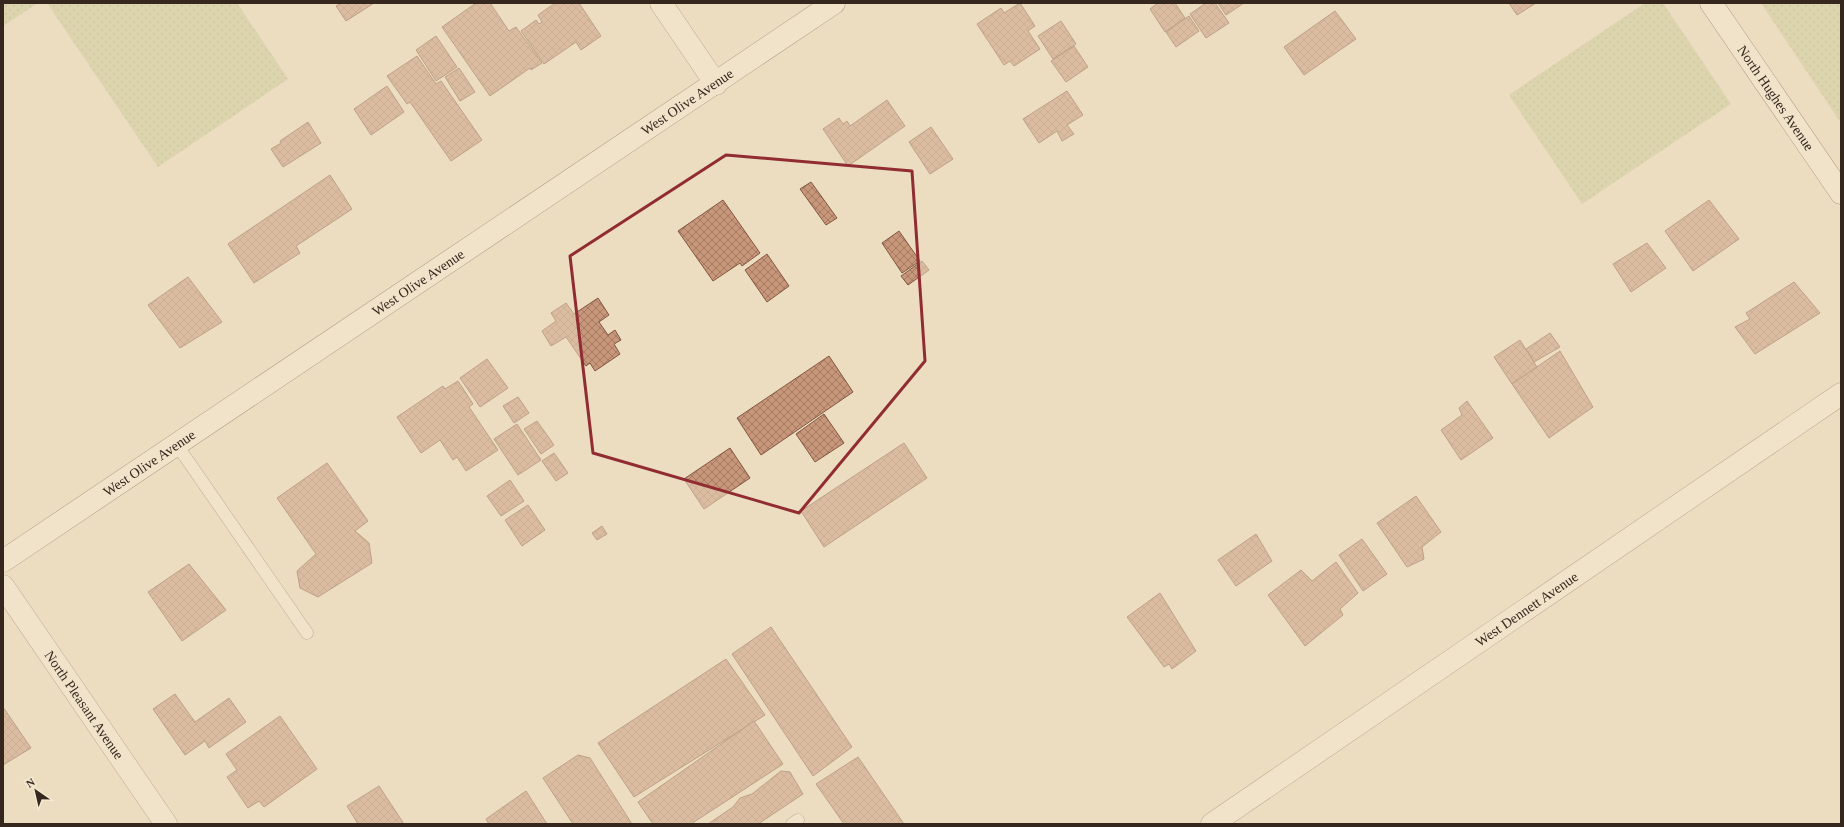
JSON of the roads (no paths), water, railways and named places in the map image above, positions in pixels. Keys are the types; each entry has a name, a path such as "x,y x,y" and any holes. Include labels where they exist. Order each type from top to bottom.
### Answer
{"street":[{"path":"661,3 716,84"},
{"name":"West Olive Avenue","path":"3,561 716,84 834,3"},
{"name":"North Hughes Avenue","path":"1711,3 1841,193"},
{"name":"West Dennett Avenue","path":"1212,824 1841,394"},
{"name":"North Pleasant Avenue","path":"3,586 166,824"}],"lane":[{"path":"177,445 307,633"}]}
